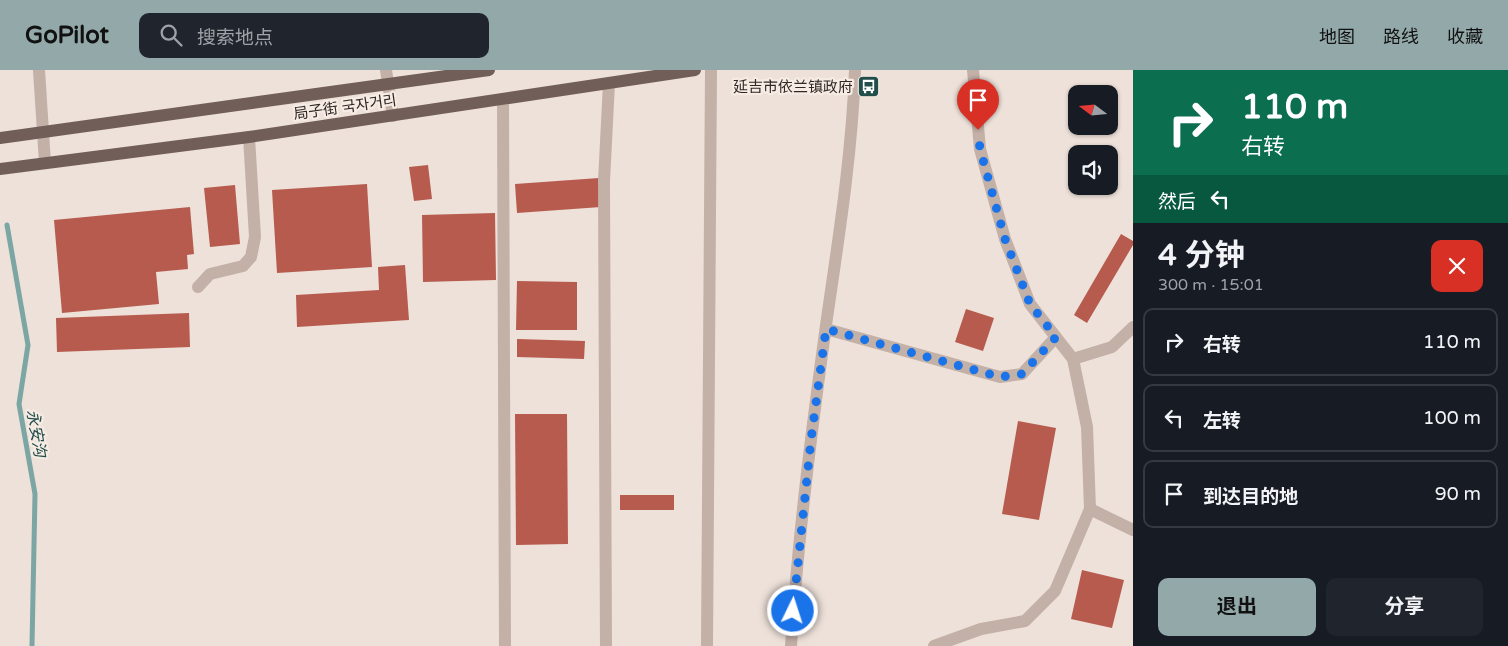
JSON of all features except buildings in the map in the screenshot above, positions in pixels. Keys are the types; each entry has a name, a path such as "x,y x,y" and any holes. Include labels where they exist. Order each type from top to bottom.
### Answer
{"main road":[{"name":"局子街 국자거리","path":"0,138 489,70"},
{"name":"局子街 국자거리","path":"0,169 249,137 695,70"}],"street":[{"path":"39,70 45,163"},
{"path":"386,70 393,116"},
{"path":"707,646 711,70"},
{"path":"791,646 794,593 810,449 853,125 855,70"},
{"path":"934,646 982,629 1025,620 1055,591 1090,509 1087,427 1073,359 1030,304 1005,239 980,149 973,70"},
{"path":"606,646 604,181 609,83"},
{"path":"503,100 505,646"},
{"path":"198,287 210,274 243,266 251,257 254,237 249,137"},
{"path":"1073,359 1112,347 1133,327"},
{"path":"826,329 1000,377 1022,374 1056,337"},
{"path":"1090,509 1133,530"}],"waterway":[{"name":"永安沟","path":"7,225 28,345 19,404 35,494 32,646"}],"place":[{"name":"延吉市依兰镇政府","path":"869,87"}],"route":[{"path":"793,611 811,440 826,329 1000,377 1022,374 1056,337 1030,304 1005,239 980,149 978,130"}]}
